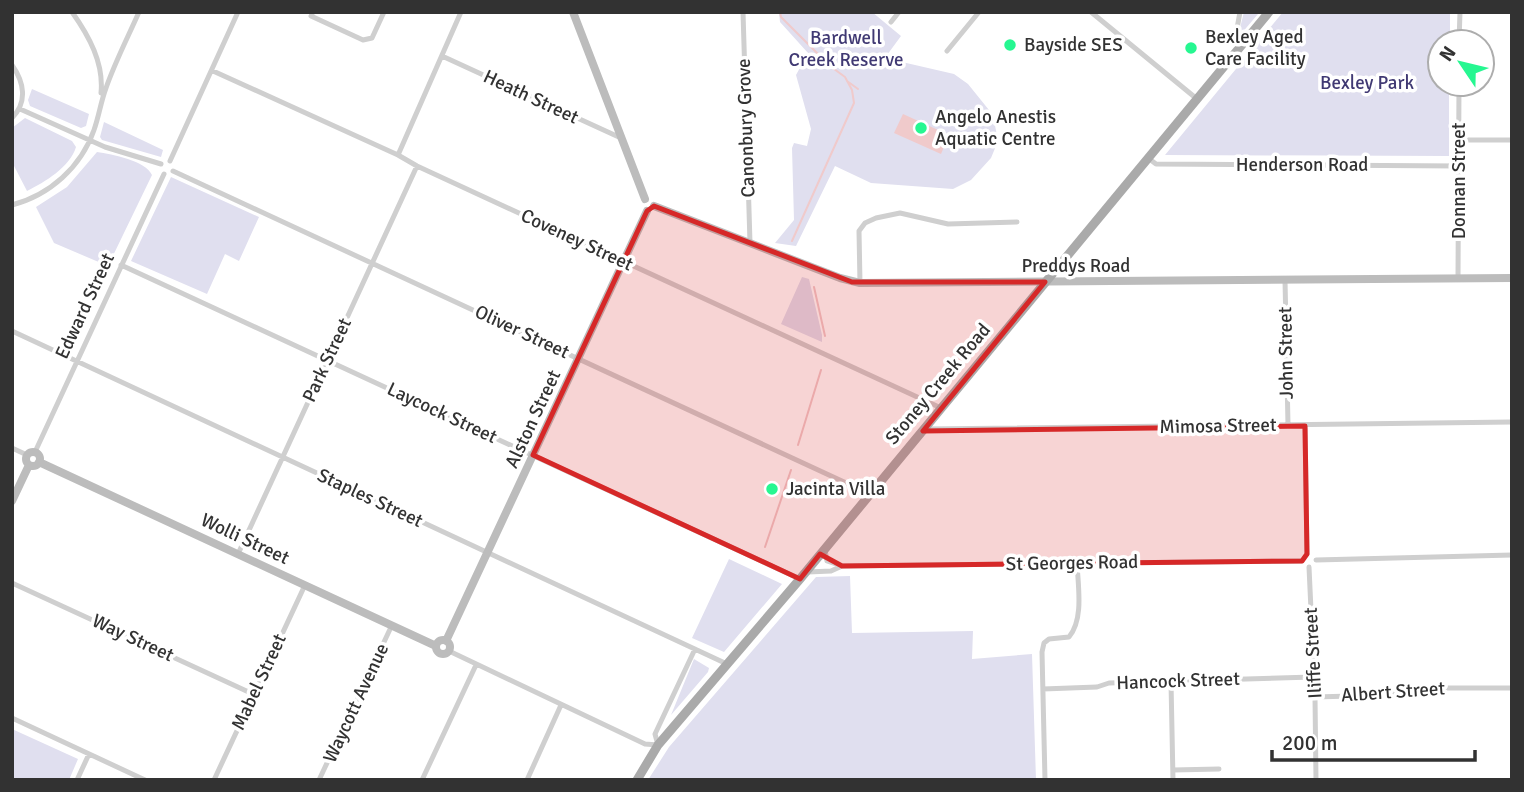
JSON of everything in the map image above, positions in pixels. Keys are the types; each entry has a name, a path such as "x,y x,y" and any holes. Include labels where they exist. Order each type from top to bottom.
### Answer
{"main road":[{"path":"573,12 621,138"},
{"name":"Stoney Creek Road","path":"637,780 658,745 826,548 1269,12"},
{"name":"Preddys Road","path":"621,138 645,199 652,199 651,209 860,283 1512,278"},
{"name":"Alston Street","path":"446,640 651,209"},
{"path":"31,454 40,457 40,462 35,466 29,465 26,459 31,454"},
{"name":"Wolli Street","path":"40,462 436,646"},
{"path":"12,501 29,465"},
{"path":"446,640 450,645 449,651 441,654 436,646 446,640"}],"street":[{"path":"72,12 85,30 95,52 101,76 101,103"},
{"path":"12,205 32,198 58,181 77,161 89,140 101,103 139,12"},
{"path":"20,109 89,140 161,164 170,161 238,12"},
{"path":"313,12 312,16 363,40 372,38 384,12"},
{"path":"398,155 461,12"},
{"name":"Canonbury Grove","path":"743,12 750,243"},
{"path":"891,22 899,12"},
{"path":"947,51 979,12"},
{"path":"1091,12 1197,99"},
{"path":"1240,12 1236,34 1243,43"},
{"name":"Heath Street","path":"442,56 621,138"},
{"path":"12,65 22,83 23,97 20,109 12,118"},
{"name":"Coveney Street","path":"213,71 941,408"},
{"name":"Donnan Street","path":"1458,278 1459,98"},
{"path":"1459,140 1512,140"},
{"name":"Henderson Road","path":"1148,158 1156,164 1459,166"},
{"path":"161,164 160,168 168,175 173,171 174,165 170,161"},
{"name":"Park Street","path":"237,554 417,166"},
{"name":"Oliver Street","path":"173,171 870,494"},
{"name":"Edward Street","path":"31,454 164,174"},
{"path":"860,283 859,231 865,223 876,218 900,213 948,224 1017,222"},
{"name":"Laycock Street","path":"121,265 533,455 803,575"},
{"name":"John Street","path":"1285,281 1288,425"},
{"name":"Staples Street","path":"12,331 727,664"},
{"name":"Mimosa Street","path":"924,429 1512,422"},
{"path":"1305,426 1307,554 1302,561 1303,565 1309,567 1313,566 1316,560"},
{"path":"12,448 31,454"},
{"path":"826,548 824,555 827,561 842,566"},
{"path":"1307,554 1313,555 1316,560"},
{"path":"1316,560 1512,555"},
{"name":"St Georges Road","path":"803,575 842,566 1302,561"},
{"path":"1045,780 1044,643 1049,639 1069,637 1075,630 1078,612 1077,563"},
{"name":"Iliffe Street","path":"1309,567 1316,780"},
{"name":"Way Street","path":"12,583 253,694"},
{"name":"Mabel Street","path":"214,780 305,585"},
{"name":"Waycott Avenue","path":"319,780 392,625"},
{"path":"449,651 645,744 658,745 655,734 695,649"},
{"path":"422,780 476,665"},
{"name":"Hancock Street","path":"1043,689 1097,687 1109,683 1313,677"},
{"path":"1171,682 1173,780"},
{"name":"Albert Street","path":"1315,696 1387,695 1405,688 1512,688"},
{"path":"527,780 561,705"},
{"path":"12,718 145,780"},
{"path":"77,780 89,754"},
{"path":"1173,770 1219,769"}],"highlighted area":[{"path":"654,206 852,282 1045,282 923,431 1305,426 1307,554 1302,561 842,566 820,554 800,579 533,455 647,211"}],"green space":[{"name":"Bardwell Creek Reserve","path":"779,12 872,12 901,36 876,70 902,62 954,74 968,84 993,115 998,141 991,158 971,180 953,189 871,183 835,166 796,246 775,243 794,220 792,148 794,143 807,146 811,129 796,75 808,53 780,22"},
{"path":"1244,12 1258,14 1241,34 1239,32"},
{"name":"Bexley Park","path":"1283,12 1450,12 1450,28 1426,28 1426,98 1449,98 1449,156 1165,155"},
{"path":"32,89 89,114 86,126 81,128 30,106 28,100"},
{"path":"25,118 72,141 76,147 63,167 27,191 12,162 12,128"},
{"path":"104,122 163,150 161,157 102,140 100,137"},
{"path":"97,152 136,162 152,175 108,266 54,243 36,207 67,187"},
{"path":"171,177 259,217 239,261 225,254 207,294 131,261"},
{"path":"802,277 809,279 822,342 781,324"},
{"path":"729,559 782,584 724,652 692,638"},
{"path":"850,576 852,633 973,631 972,659 1032,654 1036,780 648,780 669,747 816,577"},
{"path":"694,659 709,668 708,672 671,715"},
{"path":"12,729 78,759 69,780 12,780"}],"shaded area":[{"path":"903,114 949,135 941,154 894,133"}],"waterway":[{"path":"780,12 781,17 830,66 845,77 852,90 854,103 792,241"},
{"path":"847,81 858,89"},
{"path":"814,287 825,336"},
{"path":"798,445 821,370"},
{"path":"765,547 791,470"}],"place":[{"name":"Bayside SES","path":"1010,45"},
{"name":"Bexley Aged Care Facility","path":"1191,48"},
{"name":"Angelo Anestis Aquatic Centre","path":"921,128"},
{"name":"Jacinta Villa","path":"772,489"}]}
